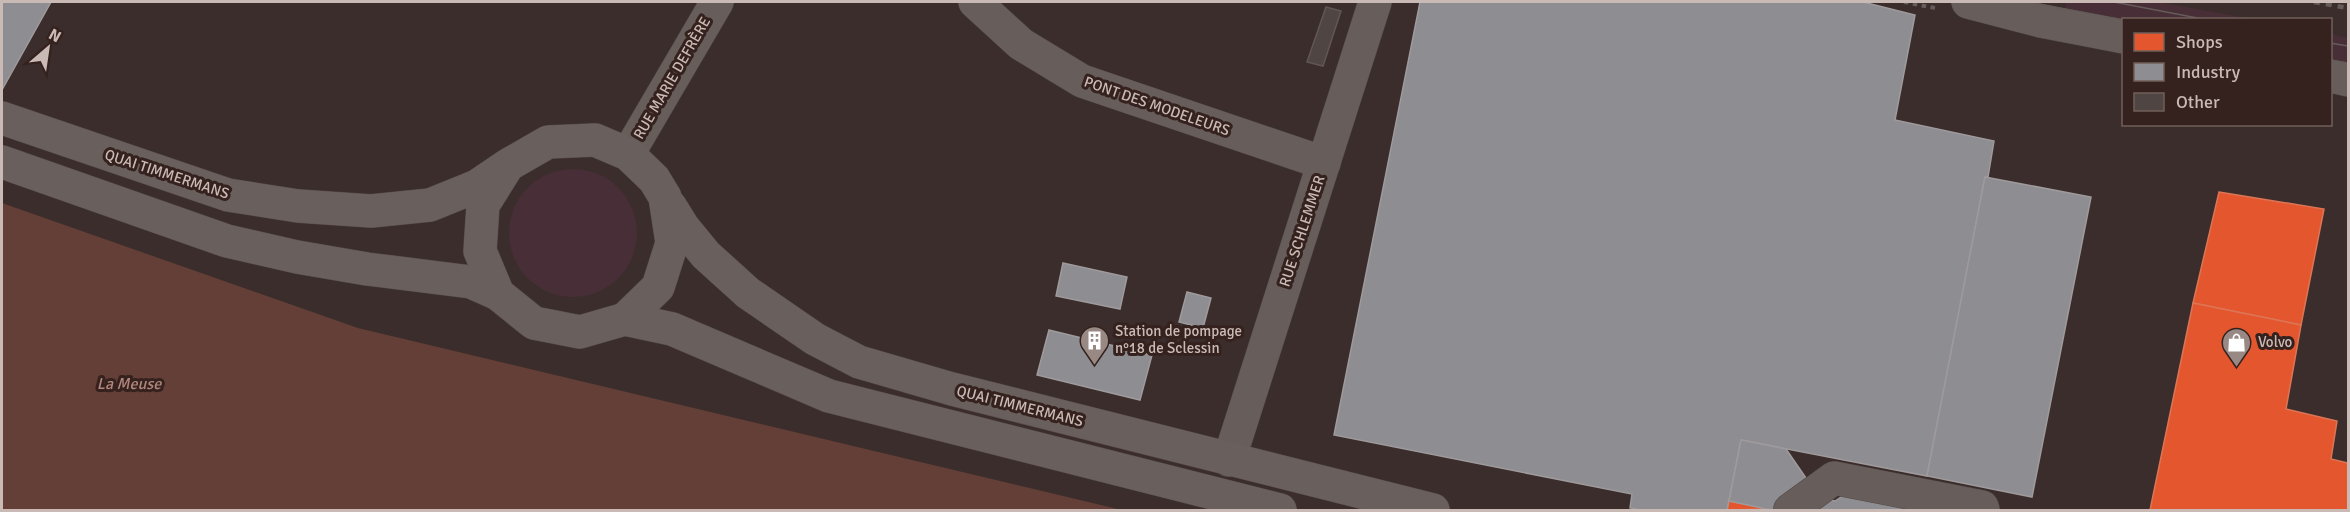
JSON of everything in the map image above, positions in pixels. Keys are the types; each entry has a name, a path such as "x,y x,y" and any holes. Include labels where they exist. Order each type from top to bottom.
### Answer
{"main road":[{"name":"QUAI TIMMERMANS","path":"2,118 228,195 297,206 371,211 430,205 477,186 508,165"},
{"path":"2,162 227,241 297,257 367,269 471,282 498,294 534,323 580,332 624,319 658,287 672,243 664,197 654,179 628,154 594,140 548,142 508,165 483,205 480,251 498,294"},
{"name":"QUAI TIMMERMANS","path":"664,197 683,227 706,255 748,293 815,339 859,362 952,389 1433,510"},
{"path":"624,319 672,329 829,396 1280,510"}],"street":[{"name":"RUE MARIE DEFRÈRE","path":"628,154 717,2"},
{"name":"PONT DES MODELEURS","path":"975,2 1021,44 1082,81 1324,163"},
{"name":"RUE SCHLEMMER","path":"1229,460 1376,2"},
{"path":"1968,2 2041,21 2122,37"},
{"path":"2332,76 2349,80"},
{"path":"1790,510 1834,478 1982,507 1983,510"}],"shaded area":[{"path":"2066,2 2158,2 2247,18 2122,18 2122,29 2063,18"},
{"path":"2332,34 2348,38 2348,72 2332,69"},
{"path":"573,169 598,173 619,187 633,208 637,233 633,258 619,279 598,293 573,297 548,293 527,279 513,258 509,233 513,208 527,187 548,173"}],"water":[{"name":"La Meuse","path":"2,203 358,328 1122,510 2,510"}],"building: Shops":[{"path":"2219,192 2324,209 2301,325 2193,303"},
{"name":"Volvo","path":"2193,303 2301,325 2286,409 2337,421 2331,459 2348,463 2348,510 2150,510"},
{"path":"1729,501 1768,509 1727,510"}],"building: Industry":[{"path":"2,2 51,2 3,88 2,87"},
{"path":"1420,2 1863,2 1915,15 1895,120 1994,141 1927,476 1741,440 1727,510 1641,510 1630,508 1632,494 1334,435"},
{"path":"1985,177 2091,197 2032,497 1927,476"},
{"path":"1063,263 1127,277 1120,309 1056,296"},
{"path":"1187,292 1211,298 1203,328 1179,322"},
{"name":"Station de pompage n°18 de Sclessin","path":"1049,330 1152,355 1140,400 1037,375"},
{"path":"1741,440 1786,449 1819,497 1835,501 1847,493 1916,510 1771,510 1729,501"}],"building: Other":[{"path":"1326,7 1341,11 1323,66 1307,62"}],"tram line":[{"path":"2028,2 2122,20"},
{"path":"2114,2 2198,18"},
{"path":"2332,43 2348,46"},
{"path":"2332,60 2348,63"}],"railway":[{"path":"2314,2 2348,8"}],"place":[{"name":"Station de pompage n°18 de Sclessin","path":"1094,366"},
{"name":"Volvo","path":"2237,368"}]}
